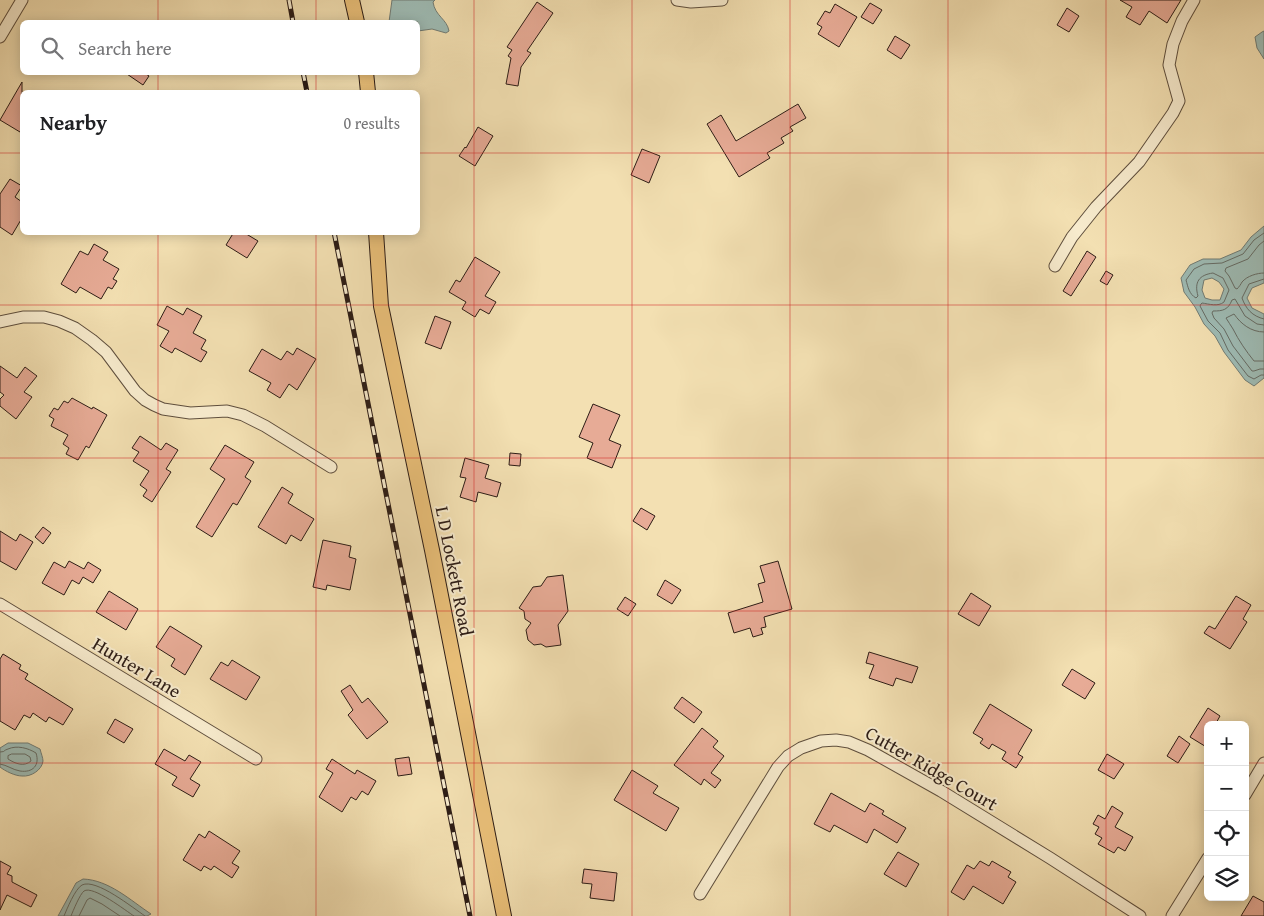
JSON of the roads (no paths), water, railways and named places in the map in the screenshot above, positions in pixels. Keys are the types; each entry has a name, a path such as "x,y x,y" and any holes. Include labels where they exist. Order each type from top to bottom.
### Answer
{"main road":[{"path":"352,0 357,20"},
{"path":"366,75 368,90"},
{"name":"L D Lockett Road","path":"376,235 382,306 504,916"}],"street":[{"path":"0,37 22,0"},
{"path":"677,0 691,2 722,0"},
{"path":"1055,266 1072,237 1096,206 1139,162 1173,113 1179,101 1169,65 1173,44 1182,21 1194,0"},
{"path":"0,322 23,317 44,317 59,320 75,328 106,352 135,392 149,403 163,409 190,413 226,411 243,415 265,426 331,467"},
{"name":"Hunter Lane","path":"0,604 256,758"},
{"name":"Cutter Ridge Court","path":"700,894 778,767 788,756 801,748 821,741 836,740 849,742 868,750 941,791 1140,916"},
{"path":"1249,788 1264,763"},
{"path":"1172,916 1204,864"}],"water":[{"path":"392,0 435,0 433,2 434,7 446,23 449,31 446,33 432,29 420,31 420,20 389,20"},
{"path":"1264,31 1264,59 1257,48 1255,37"},
{"path":"1264,226 1264,283 1252,288 1247,298 1252,308 1264,314 1264,378 1254,386 1245,380 1224,352 1215,336 1204,324 1184,292 1181,278 1190,265 1203,259 1220,259 1241,250 1251,237","holes":["1212,278 1219,282 1224,289 1220,300 1205,298 1202,290 1204,280"]},
{"path":"8,743 28,743 40,749 43,761 41,767 32,774 22,776 10,773 0,767 0,748"},
{"path":"83,879 93,880 110,887 151,914 147,916 58,916 76,883"}],"railway":[{"path":"289,0 293,20"},
{"path":"304,75 307,90"},
{"path":"335,235 470,916"}]}
